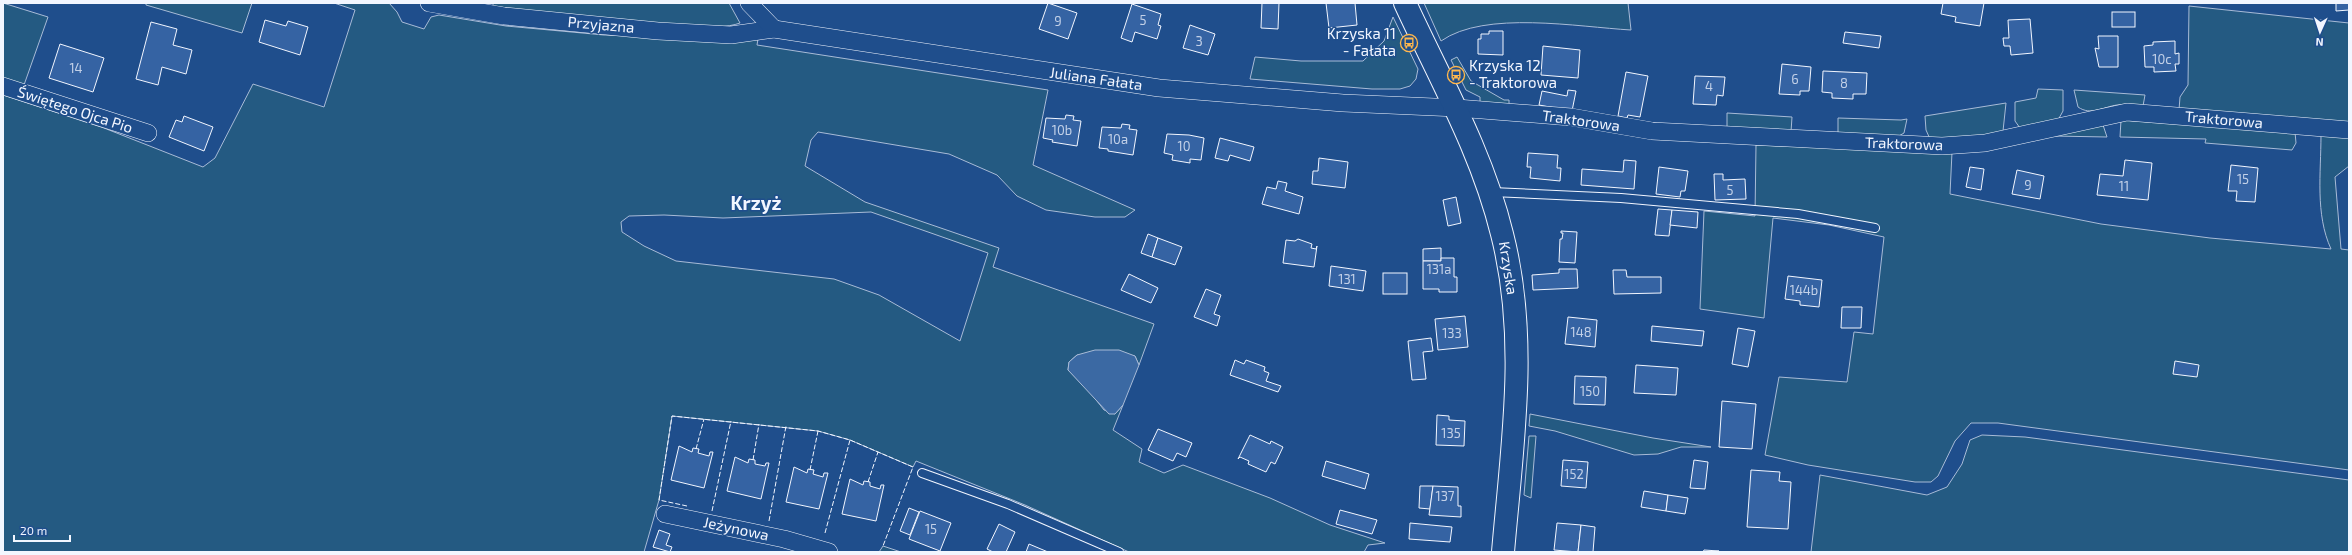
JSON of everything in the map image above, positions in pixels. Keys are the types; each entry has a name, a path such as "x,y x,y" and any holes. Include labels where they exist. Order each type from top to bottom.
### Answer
{"street":[{"name":"Przyjazna","path":"429,3 504,16 658,31 731,35 774,29"},
{"path":"749,3 774,29"},
{"name":"Krzyska","path":"1406,3 1457,108 1490,192 1508,262 1514,310 1517,359 1517,400 1503,552"},
{"name":"Juliana Fałata","path":"774,29 1159,88 1342,103 1457,108"},
{"name":"Świętego Ojca Pio","path":"3,86 148,133"},
{"name":"Traktorowa","path":"1457,108 1571,117 1652,131 1942,146 1985,144 2127,112 2349,130"},
{"name":"Jeżynowa","path":"665,514 784,539 829,552"}],"lane":[{"path":"1490,192 1621,198 1798,214 1875,228"},
{"path":"922,473 1008,504 1119,552"}],"shaded area":[{"path":"3,3 48,17 24,85 3,78"},
{"path":"146,3 252,3 242,33 146,5"},
{"path":"334,3 389,3 397,12 402,22 424,29 431,17 439,15 506,26 604,35 758,39 757,45 1048,90 1033,165 1135,210 1125,217 1095,217 1046,210 1017,196 997,175 949,154 818,132 811,140 805,166 865,202 999,248 993,267 1154,324 1139,365 1135,356 1077,355 1069,362 1068,370 1090,392 1104,410 1115,414 1123,405 1113,430 1142,449 1139,462 1164,473 1183,465 1270,498 1330,525 1385,543 1368,545 1364,552 1129,552 1025,505 916,461 913,467 850,440 818,431 672,416 659,500 644,552 3,552 3,95 104,128 203,167 215,158 253,84 324,107 355,10","holes":["871,212 988,253 960,341 879,295 834,279 676,261 644,246 622,232 621,222 629,216 664,215 723,218"]},
{"path":"493,3 729,3 740,23 718,27 676,25 529,11 493,6"},
{"path":"1424,3 1628,3 1631,30 1559,24 1506,23 1482,26 1460,32 1441,41"},
{"path":"2189,6 2349,23 2349,125 2179,110 2180,97 2188,85"},
{"path":"1393,17 1418,69 1416,79 1410,86 1400,89 1372,89 1250,79 1255,57 1301,61 1363,61 1384,41"},
{"path":"1457,57 1471,81 1504,100 1509,100 1509,107 1480,103 1480,97 1466,90 1451,60"},
{"path":"2038,89 2063,90 2063,111 2058,120 2020,128 2015,121 2015,102 2036,98"},
{"path":"2074,90 2145,95 2143,106 2117,105 2088,111 2078,107"},
{"path":"2006,103 2003,131 1996,137 1930,139 1926,130 1925,116"},
{"path":"1727,113 1792,117 1791,132 1727,130"},
{"path":"1838,118 1907,119 1904,133 1897,137 1838,134"},
{"path":"2121,120 2295,132 2296,143 2292,150 2205,143 2206,139 2120,137"},
{"path":"2102,122 2107,137 2053,136"},
{"path":"2321,135 2349,138 2349,166 2335,177 2341,249 2349,250 2349,470 1998,423 1971,423 1955,441 1938,476 1931,482 1915,482 1808,465 1765,455 1779,377 1847,382 1854,332 1873,334 1884,237 1829,225 1773,218 1764,318 1700,309 1704,211 1755,216 1756,145 1952,152 1950,194 2101,224 2210,238 2331,249 2326,236 2321,208"},
{"path":"1095,350 1119,350 1135,356 1139,365 1123,405 1115,414 1109,414 1068,370 1069,362 1077,355"},
{"path":"1530,414 1653,438 1711,447 1681,447 1658,454 1634,455 1555,431 1529,426"},
{"path":"1982,435 2025,437 2349,480 2349,552 1811,552 1820,475 1927,495 1947,487 1962,464 1970,440"},
{"path":"1529,436 1536,436 1531,498 1524,495"},
{"path":"883,546 901,552 879,552"}],"building":[{"path":"1048,3 1077,13 1068,39 1039,29"},
{"path":"1262,3 1279,3 1278,29 1261,28"},
{"path":"1326,3 1355,3 1357,25 1329,28"},
{"path":"1943,3 1984,3 1980,26 1955,22 1956,17 1941,14"},
{"path":"2336,3 2349,3 2349,10 2336,11"},
{"path":"1132,4 1161,14 1158,25 1161,26 1157,39 1135,32 1132,42 1121,38"},
{"path":"2112,12 2135,12 2135,27 2112,27"},
{"path":"2030,19 2033,53 2011,55 2010,46 2004,46 2003,38 2009,38 2008,20"},
{"path":"265,20 286,26 288,21 308,27 300,55 259,42"},
{"path":"151,22 177,29 173,45 192,50 186,74 162,67 158,85 136,79"},
{"path":"1190,25 1215,34 1208,55 1183,48"},
{"path":"1489,31 1503,31 1503,55 1478,54 1478,39 1481,39 1481,34 1489,34"},
{"path":"1845,32 1881,36 1879,48 1843,43"},
{"path":"2098,36 2118,36 2118,67 2099,67 2095,48 2099,49"},
{"path":"2175,41 2175,54 2179,53 2179,64 2175,64 2176,71 2154,72 2154,67 2145,67 2144,46 2153,45 2153,42"},
{"path":"60,44 104,58 93,92 49,78"},
{"path":"1543,46 1580,50 1578,78 1541,75"},
{"path":"1782,64 1811,67 1809,91 1800,91 1800,95 1779,94"},
{"path":"1823,71 1867,73 1866,94 1853,94 1853,99 1832,98 1832,93 1822,92"},
{"path":"1626,72 1648,76 1640,117 1628,115 1627,118 1618,116"},
{"path":"1695,76 1725,77 1723,96 1717,95 1716,105 1693,104"},
{"path":"1568,90 1576,91 1572,111 1539,105 1542,91 1567,96"},
{"path":"1066,115 1074,116 1073,120 1081,121 1077,146 1052,142 1053,140 1043,138 1046,118 1065,119"},
{"path":"184,116 213,127 204,151 169,137 176,120 182,122"},
{"path":"1122,124 1130,125 1129,129 1137,130 1133,155 1099,148 1102,127 1121,128"},
{"path":"1167,134 1189,135 1204,138 1201,160 1190,159 1190,163 1172,160 1173,155 1164,153"},
{"path":"1220,138 1254,147 1250,161 1230,155 1228,161 1215,158"},
{"path":"1528,153 1558,155 1557,168 1561,168 1560,181 1530,178 1531,167 1527,167"},
{"path":"1319,158 1348,162 1345,188 1312,184 1313,171 1318,171"},
{"path":"1624,160 1636,161 1634,189 1581,185 1582,169 1623,172"},
{"path":"2125,160 2152,163 2148,200 2097,195 2100,174 2123,176"},
{"path":"2231,165 2258,168 2255,202 2236,201 2237,191 2228,191"},
{"path":"1659,167 1688,171 1685,191 1681,191 1680,197 1656,194"},
{"path":"1970,167 1984,169 1981,190 1966,187"},
{"path":"2017,170 2044,176 2040,199 2012,194"},
{"path":"1714,174 1723,174 1723,180 1745,179 1746,199 1715,200"},
{"path":"1278,181 1287,183 1285,191 1303,197 1299,214 1262,204 1267,187 1276,189"},
{"path":"1456,197 1461,223 1448,226 1443,200"},
{"path":"1658,209 1672,210 1669,236 1655,235"},
{"path":"1672,210 1698,212 1697,228 1670,225"},
{"path":"1561,231 1577,232 1575,263 1559,262 1560,239 1562,239 1563,233 1561,233"},
{"path":"1148,234 1158,238 1152,257 1141,253"},
{"path":"1158,238 1182,247 1175,265 1152,257"},
{"path":"1298,239 1312,244 1311,248 1316,249 1317,246 1314,267 1283,263 1286,240 1295,241"},
{"path":"1441,248 1441,261 1423,261 1423,249"},
{"path":"1441,258 1454,258 1454,277 1457,277 1457,292 1439,292 1439,289 1423,289 1423,261 1441,261"},
{"path":"1331,266 1366,271 1363,291 1329,286"},
{"path":"1559,269 1577,269 1578,288 1533,290 1532,275 1559,273"},
{"path":"1613,270 1626,270 1627,277 1661,277 1661,293 1614,294"},
{"path":"1383,273 1407,273 1407,294 1383,294"},
{"path":"1129,274 1158,288 1151,303 1121,290"},
{"path":"1788,276 1822,280 1819,307 1800,305 1800,301 1785,299"},
{"path":"1206,289 1221,295 1214,314 1220,316 1217,326 1194,317"},
{"path":"1842,307 1862,307 1861,328 1841,328"},
{"path":"1465,316 1468,347 1438,350 1435,319"},
{"path":"1568,317 1597,320 1595,347 1565,344"},
{"path":"1652,326 1704,331 1702,346 1651,341"},
{"path":"1738,328 1755,331 1748,367 1732,364"},
{"path":"1431,338 1433,351 1423,352 1426,379 1412,380 1408,341"},
{"path":"1235,360 1244,364 1246,360 1265,367 1264,371 1269,373 1266,381 1281,386 1278,392 1230,375"},
{"path":"2175,361 2199,365 2197,377 2173,374"},
{"path":"1636,365 1678,368 1676,395 1634,393"},
{"path":"1575,376 1606,377 1605,405 1574,404"},
{"path":"1722,401 1756,404 1752,449 1719,447"},
{"path":"1437,415 1449,416 1449,420 1465,421 1464,446 1436,445"},
{"path":"1158,429 1192,443 1186,457 1177,453 1173,461 1148,450"},
{"path":"1250,435 1270,444 1271,441 1283,447 1275,464 1271,462 1266,472 1248,464 1249,461 1240,457 1238,459"},
{"path":"679,446 692,452 693,448 699,449 698,453 709,456 710,452 713,452 704,488 671,480"},
{"path":"735,457 748,463 749,459 755,460 755,464 765,466 766,463 769,463 761,499 727,491"},
{"path":"1563,460 1588,462 1586,488 1561,486"},
{"path":"1694,460 1708,462 1705,489 1690,488"},
{"path":"1326,461 1369,474 1365,489 1322,476"},
{"path":"794,467 807,473 808,469 814,470 813,474 823,477 824,473 828,473 819,509 786,502"},
{"path":"1751,470 1780,472 1779,481 1791,482 1788,529 1747,527"},
{"path":"850,479 863,485 864,481 870,482 870,486 880,489 881,485 884,485 876,521 842,514"},
{"path":"1420,486 1433,486 1430,509 1419,508"},
{"path":"1433,486 1458,487 1458,506 1461,506 1461,517 1429,515"},
{"path":"1644,491 1668,495 1666,511 1641,507"},
{"path":"1668,495 1688,498 1685,514 1666,511"},
{"path":"909,508 919,512 910,535 900,531"},
{"path":"1340,510 1377,520 1372,534 1336,524"},
{"path":"920,511 951,523 940,551 909,539"},
{"path":"1410,523 1452,527 1450,542 1409,539"},
{"path":"1557,523 1581,525 1578,552 1554,550"},
{"path":"999,524 1015,532 1006,552 993,552 987,549"},
{"path":"1581,525 1595,527 1593,552 1578,552"},
{"path":"659,530 670,534 666,545 672,547 670,552 653,547"},
{"path":"1029,544 1048,552 1026,552"},
{"path":"1704,550 1719,551 1703,552"}],"fence":[{"path":"687,506 659,500 672,416 818,431 850,440 913,467 883,546"},
{"path":"696,449 704,419"},
{"path":"712,511 731,421"},
{"path":"753,460 759,424"},
{"path":"769,521 786,426"},
{"path":"810,470 818,431"},
{"path":"825,533 850,440"},
{"path":"868,482 878,452"}],"place":[{"name":"Krzyska 11 - Fałata","path":"1409,43"},
{"name":"Krzyska 12 - Traktorowa","path":"1456,75"}],"district":[{"name":"Krzyż","path":"756,203"}]}
